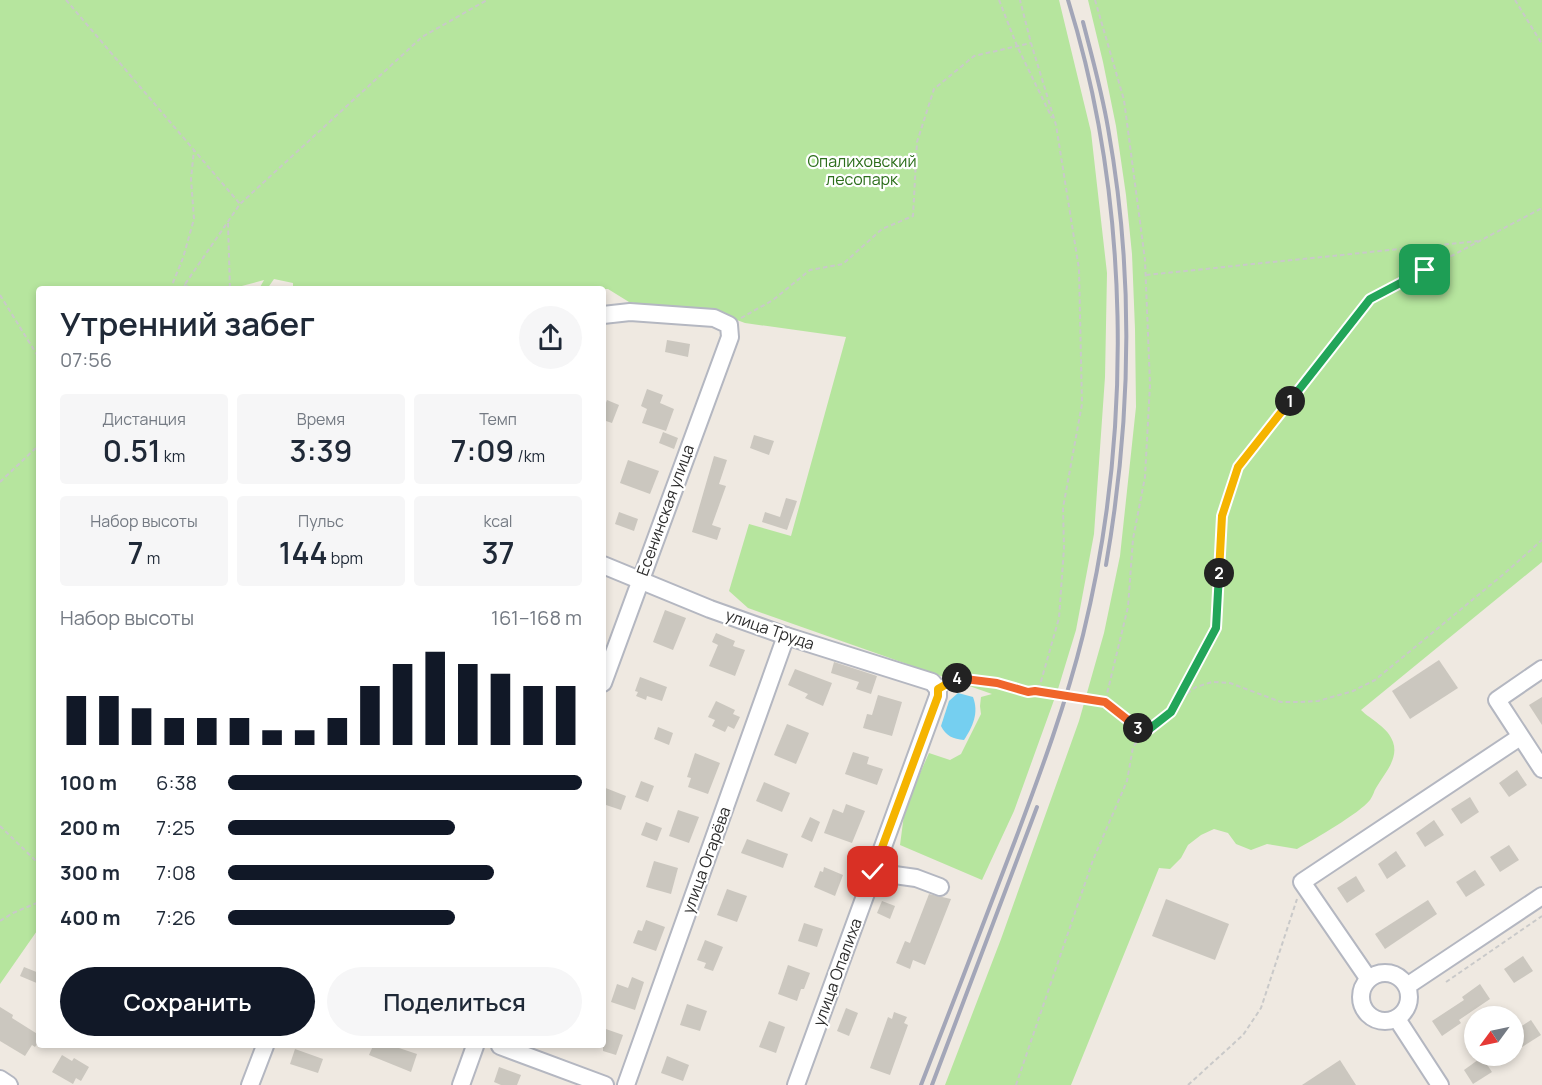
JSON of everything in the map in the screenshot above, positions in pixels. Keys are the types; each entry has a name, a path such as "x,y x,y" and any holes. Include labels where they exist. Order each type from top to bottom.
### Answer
{"street":[{"path":"606,315 630,312 714,318 729,331"},
{"name":"Есенинская улица","path":"606,674 729,331"},
{"name":"улица Труда","path":"606,566 710,609 786,636 932,682 938,689"},
{"name":"улица Огарёва","path":"626,1085 786,636"},
{"path":"1542,669 1497,700 1542,769"},
{"name":"улица Опалиха","path":"796,1085 938,696 938,689"},
{"path":"1368,978 1302,882 1520,737"},
{"path":"873,872 916,878 940,887"},
{"path":"1407,986 1542,896"},
{"path":"1382,972 1397,975 1407,986 1410,998 1406,1010 1397,1018 1383,1022 1370,1017 1361,1005 1360,990 1368,978 1382,972"},
{"path":"1397,1018 1440,1085"},
{"path":"250,1085 264,1048"},
{"path":"461,1085 474,1048"},
{"path":"505,1048 605,1085"},
{"path":"0,1079 9,1085"}],"path":[{"path":"66,0 240,204"},
{"path":"184,285 240,204 422,37 487,0"},
{"path":"999,0 1017,46 1056,125"},
{"path":"1020,0 1056,125 1079,269 1082,404 1063,508 1064,548 1059,618 1040,686 1035,691"},
{"path":"1095,0 1124,100 1146,275 1150,384 1145,477 1133,539 1128,607 1105,702"},
{"path":"1515,0 1542,44"},
{"path":"729,331 810,270 843,264 882,229 913,216 917,142 934,89 974,56 1031,43"},
{"path":"172,286 183,258 194,219 191,179 194,150"},
{"path":"1171,712 1216,628 1222,516 1238,467 1370,299 1542,208"},
{"path":"228,222 230,286"},
{"path":"1146,275 1481,241"},
{"path":"0,295 36,353"},
{"path":"0,482 36,448"},
{"path":"1016,1085 1093,860 1127,781 1133,747 1143,734 1171,712 1181,698 1196,687 1212,682 1230,683 1281,702 1318,701 1353,691 1375,680 1542,540"},
{"path":"938,689 956,678 997,683 1028,692 1035,691 1105,702 1143,734"},
{"path":"0,826 36,861"},
{"path":"1188,1085 1243,1035 1261,1008 1302,882"},
{"path":"0,921 36,903"},
{"path":"1446,982 1542,916"}],"green space":[{"name":"Опалиховский лесопарк","path":"0,0 1059,0 1091,132 1107,273 1105,377 1094,534 1076,630 1058,689 1014,811 982,880 900,845 905,807 929,753 950,760 961,754 981,714 981,697 992,694 748,608 729,591 749,524 791,536 846,337 745,323 718,313 629,302 606,289 606,286 293,286 293,283 274,279 269,286 261,286 264,280 242,286 36,286 36,932 0,984"},
{"path":"1088,0 1542,0 1542,562 1361,710 1391,737 1394,754 1390,766 1371,798 1357,812 1297,849 1267,844 1251,850 1236,844 1228,833 1214,829 1188,845 1181,858 1170,869 1159,868 1071,1085 945,1085 1001,939 1079,721 1104,633 1120,556 1136,407 1132,254 1116,126"}],"water":[{"path":"958,693 973,697 975,703 974,719 964,740 950,736 941,726 949,701"}],"building":[{"path":"667,340 690,344 688,357 665,352"},
{"path":"647,389 663,395 660,403 674,409 666,431 642,423 647,409 641,406"},
{"path":"607,400 619,405 612,423 606,421"},
{"path":"663,432 678,438 674,449 659,443"},
{"path":"754,435 774,441 769,455 750,448"},
{"path":"714,456 727,460 719,484 726,486 712,525 721,528 717,540 692,532"},
{"path":"628,460 659,471 650,494 620,483"},
{"path":"786,498 797,501 787,530 762,522 765,512 780,517"},
{"path":"619,512 638,519 634,531 615,524"},
{"path":"665,610 686,618 673,650 653,642"},
{"path":"716,633 735,641 733,646 745,650 735,676 709,666 718,645 712,642"},
{"path":"1439,660 1458,688 1410,719 1392,691"},
{"path":"834,662 877,676 871,694 856,689 859,682 831,673"},
{"path":"795,669 832,683 823,706 805,698 808,694 788,685"},
{"path":"640,677 667,687 662,701 647,696 646,700 636,696 638,692 635,691"},
{"path":"878,695 902,702 892,736 863,728 867,714 872,715"},
{"path":"1542,697 1542,725 1529,705"},
{"path":"716,701 735,710 733,714 740,717 734,729 728,726 725,732 712,726 715,720 708,717"},
{"path":"787,724 809,733 796,764 774,755"},
{"path":"658,727 673,733 669,745 654,739"},
{"path":"853,752 869,757 867,764 883,769 877,785 845,774"},
{"path":"695,753 720,763 708,794 688,787 691,778 687,777"},
{"path":"1517,770 1527,785 1509,797 1499,783"},
{"path":"641,781 654,786 648,802 635,797"},
{"path":"764,782 790,793 782,812 756,801"},
{"path":"606,788 626,796 621,810 606,805"},
{"path":"1470,797 1479,812 1461,824 1451,809"},
{"path":"846,804 865,811 852,843 824,833 833,809 843,813"},
{"path":"678,810 699,817 689,843 669,836"},
{"path":"810,817 820,822 812,842 801,837"},
{"path":"1434,820 1444,835 1425,847 1416,833"},
{"path":"646,822 662,828 657,841 641,835"},
{"path":"747,839 788,854 783,868 741,853"},
{"path":"1509,845 1519,860 1500,872 1490,857"},
{"path":"1396,851 1406,866 1387,879 1378,864"},
{"path":"654,861 678,868 671,894 646,887"},
{"path":"824,867 843,875 835,896 814,887"},
{"path":"1475,870 1485,885 1466,897 1456,882"},
{"path":"1356,876 1365,891 1347,903 1337,888"},
{"path":"727,889 747,896 737,922 717,915"},
{"path":"929,894 951,899 925,965 913,960 910,969 896,963 905,941 910,943"},
{"path":"1166,899 1229,924 1215,960 1152,936"},
{"path":"1428,900 1437,914 1385,949 1375,934"},
{"path":"882,901 895,906 890,919 877,913"},
{"path":"646,920 665,927 656,951 633,943 638,930 642,931"},
{"path":"804,923 823,929 817,947 798,941"},
{"path":"705,940 723,947 713,971 704,968 706,963 697,960"},
{"path":"1523,956 1533,971 1514,983 1504,969"},
{"path":"788,965 810,973 797,1001 778,994"},
{"path":"24,967 36,972 36,983 20,976"},
{"path":"632,977 644,982 635,1010 611,1002 617,984 628,988"},
{"path":"1480,984 1490,999 1480,1006 1464,1006 1464,1017 1459,1020 1461,1023 1442,1036 1432,1021 1464,1000 1462,997"},
{"path":"687,1004 707,1011 700,1031 680,1025"},
{"path":"0,1007 13,1015 12,1018 36,1033 36,1046 32,1045 25,1056 0,1041"},
{"path":"846,1008 858,1013 849,1036 837,1031"},
{"path":"894,1012 907,1017 904,1023 908,1025 890,1075 870,1068 888,1017 892,1019"},
{"path":"1531,1020 1541,1035 1524,1046 1524,1025"},
{"path":"769,1021 785,1027 776,1053 759,1047"},
{"path":"606,1029 623,1035 616,1055 603,1051 603,1048 606,1048"},
{"path":"372,1048 399,1048 417,1054 411,1072 369,1055"},
{"path":"295,1049 323,1059 318,1073 290,1064"},
{"path":"62,1055 72,1061 74,1058 89,1067 81,1081 76,1078 73,1084 52,1072"},
{"path":"667,1056 689,1065 683,1081 661,1073"},
{"path":"1340,1060 1356,1085 1302,1085"},
{"path":"1470,1066 1488,1066 1492,1072 1473,1084 1464,1070"},
{"path":"499,1067 521,1075 517,1085 501,1085 494,1082"}],"railway":[{"path":"921,1085 1025,813 1069,686 1083,635 1099,557 1110,478 1117,397 1118,316 1113,235 1104,155 1088,76 1068,0"},
{"path":"1083,22 1108,128 1122,237 1125,292 1126,347 1121,456 1106,565"},
{"path":"932,1085 1037,807"}],"route":[{"path":"873,872 938,696 938,689 956,678 997,683 1028,692 1035,691 1105,702 1143,734 1171,712 1216,628 1222,516 1238,467 1370,299 1425,270"}]}
